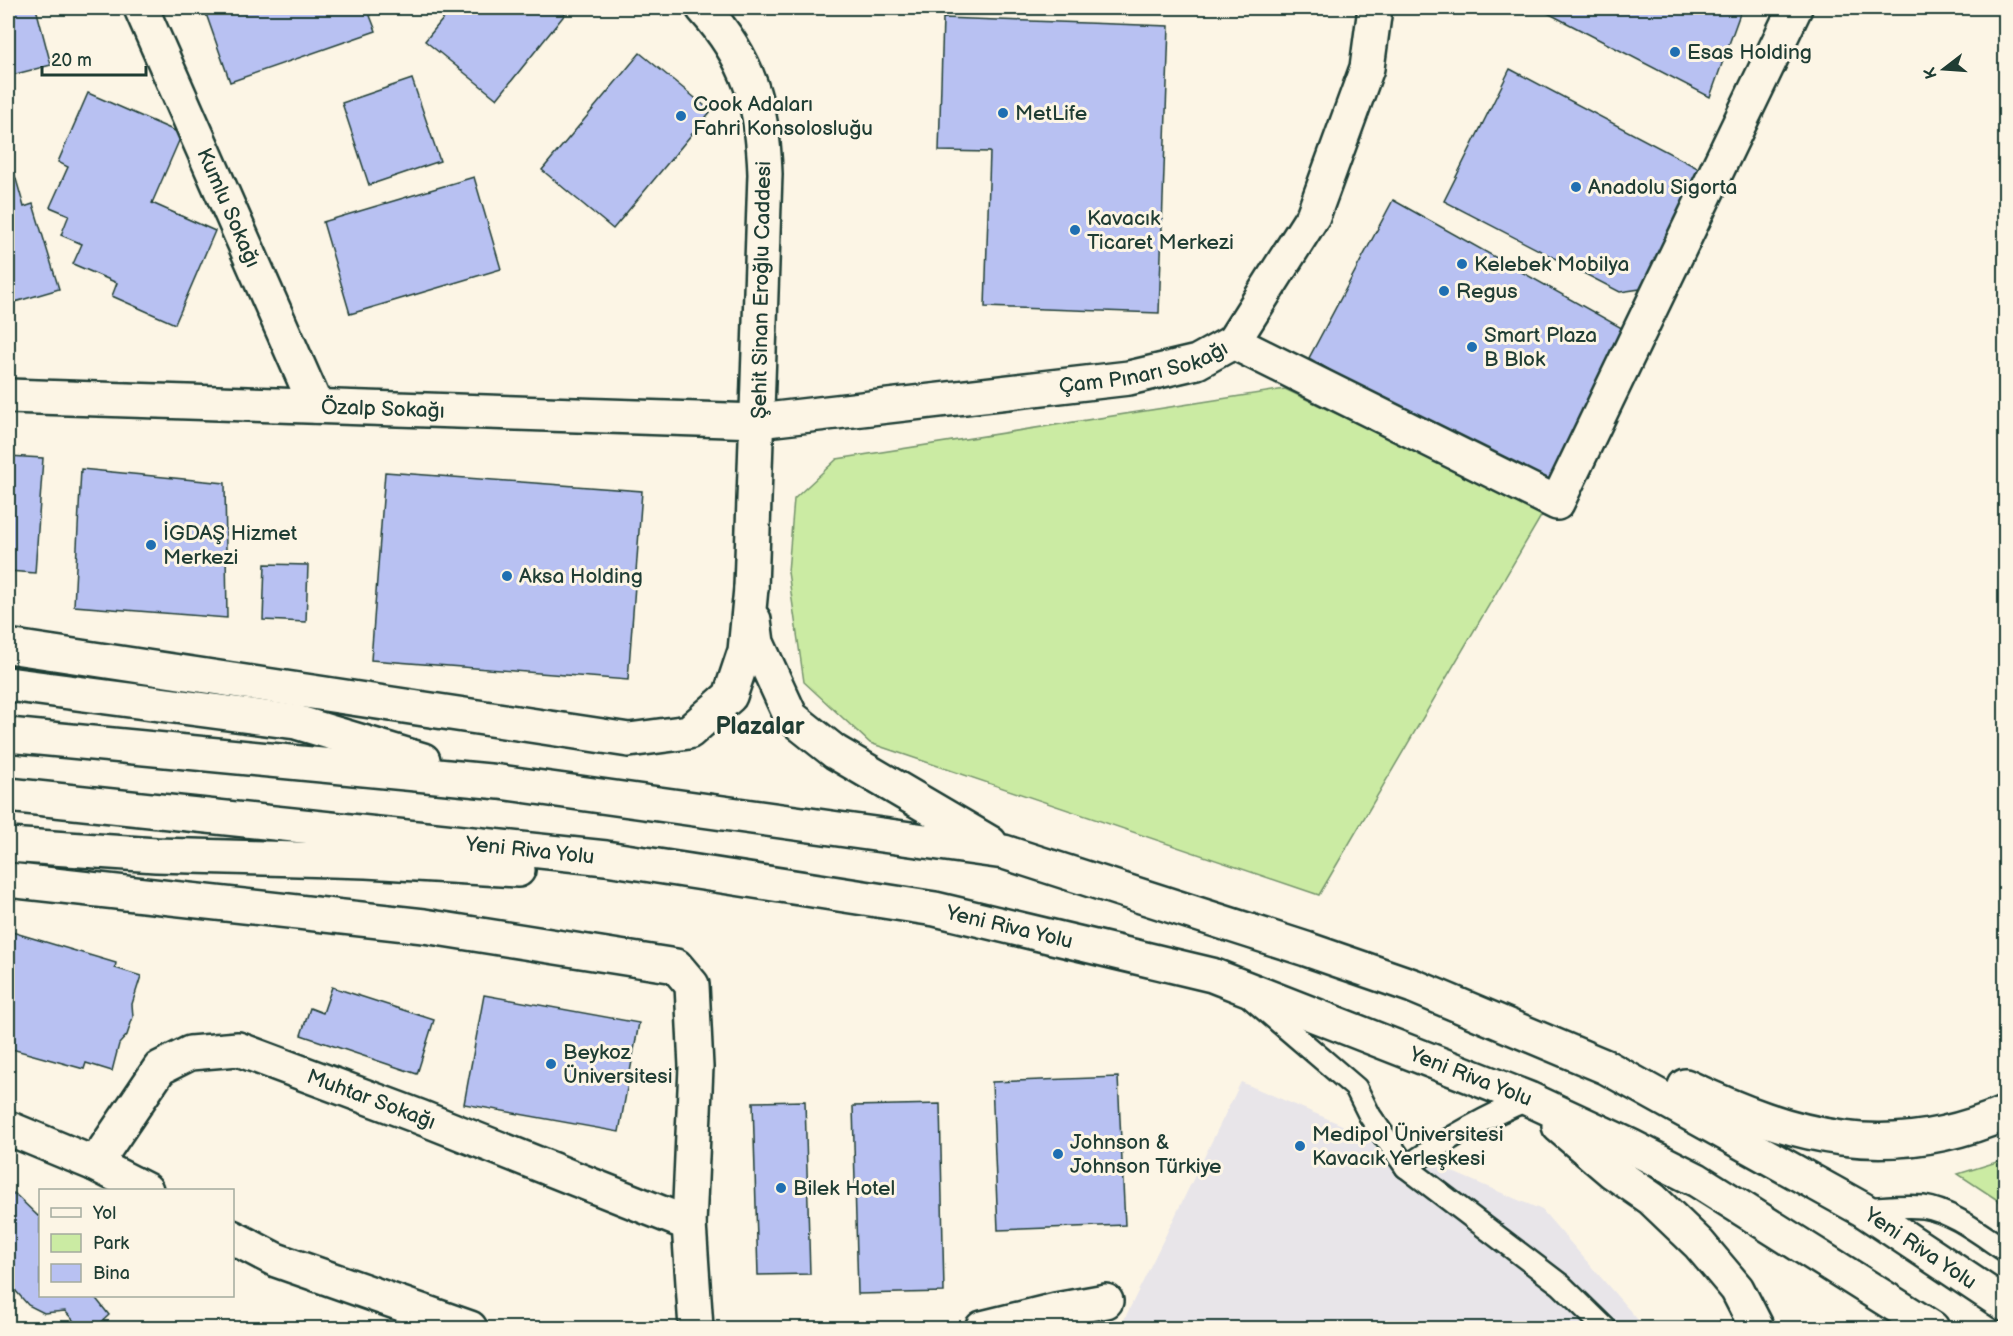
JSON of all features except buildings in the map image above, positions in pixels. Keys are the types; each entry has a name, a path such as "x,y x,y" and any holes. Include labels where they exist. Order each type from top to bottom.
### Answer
{"main road":[{"name":"Kumlu Sokağı","path":"141,8 316,406"},
{"name":"Şehit Sinan Eroğlu Caddesi","path":"703,8 722,28 742,62 757,100 764,137 758,422 751,588"},
{"name":"Çam Pınarı Sokağı","path":"758,422 1130,378 1197,362 1233,342 1313,216 1367,68 1375,8"},
{"path":"1233,342 1557,503 1795,8"},
{"name":"Özalp Sokağı","path":"8,396 758,422"},
{"path":"8,646 628,740 689,732 730,696 745,651 751,588"},
{"path":"751,588 757,643 791,717 836,752 1005,852"},
{"path":"8,684 296,723 500,782"},
{"path":"8,735 500,782 1005,852"},
{"name":"Yeni Riva Yolu","path":"8,795 606,858 935,909 1231,981 1529,1099 1630,1146 1697,1180 1932,1329"},
{"path":"8,845 156,855 366,861 789,887"},
{"name":"Yeni Riva Yolu","path":"1005,852 1413,986 1606,1067 1862,1209 2006,1305"},
{"path":"8,880 424,926 676,966 692,985 693,997 696,1067 689,1224 696,1329"},
{"name":"Muhtar Sokağı","path":"95,1164 160,1068 190,1053 238,1049 420,1117 689,1224"},
{"path":"1606,1067 1683,1085 1731,1108 1786,1127 1827,1137 1890,1141 1917,1139 1973,1126 2006,1113"},
{"path":"1529,1099 1613,1172 1652,1199 1700,1244 1737,1289 1757,1329"},
{"path":"8,1128 95,1164 142,1189"},
{"path":"234,1238 276,1260 470,1329"},
{"path":"982,1329 1056,1310 1106,1301"}],"lane":[{"path":"1231,981 1356,1088 1370,1116 1406,1167 1561,1286 1605,1329"},
{"path":"1406,1167 1475,1123 1529,1099"},
{"path":"1862,1209 1931,1208 1968,1224 2006,1251"}],"shaded area":[{"name":"Medipol Üniversitesi Kavacık Yerleşkesi","path":"1241,1082 1542,1210 1645,1328 1120,1328"}],"green space":[{"path":"1285,389 1543,513 1319,895 870,743 804,682 788,572 794,499 837,459"},
{"path":"2005,1159 2005,1205 1958,1174 2000,1161"}],"place":[{"name":"Esas Holding","path":"1675,52"},
{"name":"MetLife","path":"1003,113"},
{"name":"Cook Adaları Fahri Konsolosluğu","path":"681,116"},
{"name":"Anadolu Sigorta","path":"1576,187"},
{"name":"Kavacık Ticaret Merkezi","path":"1075,230"},
{"name":"Kelebek Mobilya","path":"1462,264"},
{"name":"Regus","path":"1444,291"},
{"name":"Smart Plaza B Blok","path":"1472,347"},
{"name":"İGDAŞ Hizmet Merkezi","path":"151,545"},
{"name":"Aksa Holding","path":"507,576"},
{"name":"Beykoz Üniversitesi","path":"551,1064"},
{"name":"Medipol Üniversitesi Kavacık Yerleşkesi","path":"1300,1146"},
{"name":"Johnson & Johnson Türkiye","path":"1058,1154"},
{"name":"Bilek Hotel","path":"781,1188"}],"district":[{"name":"Plazalar","path":"760,726"}]}
